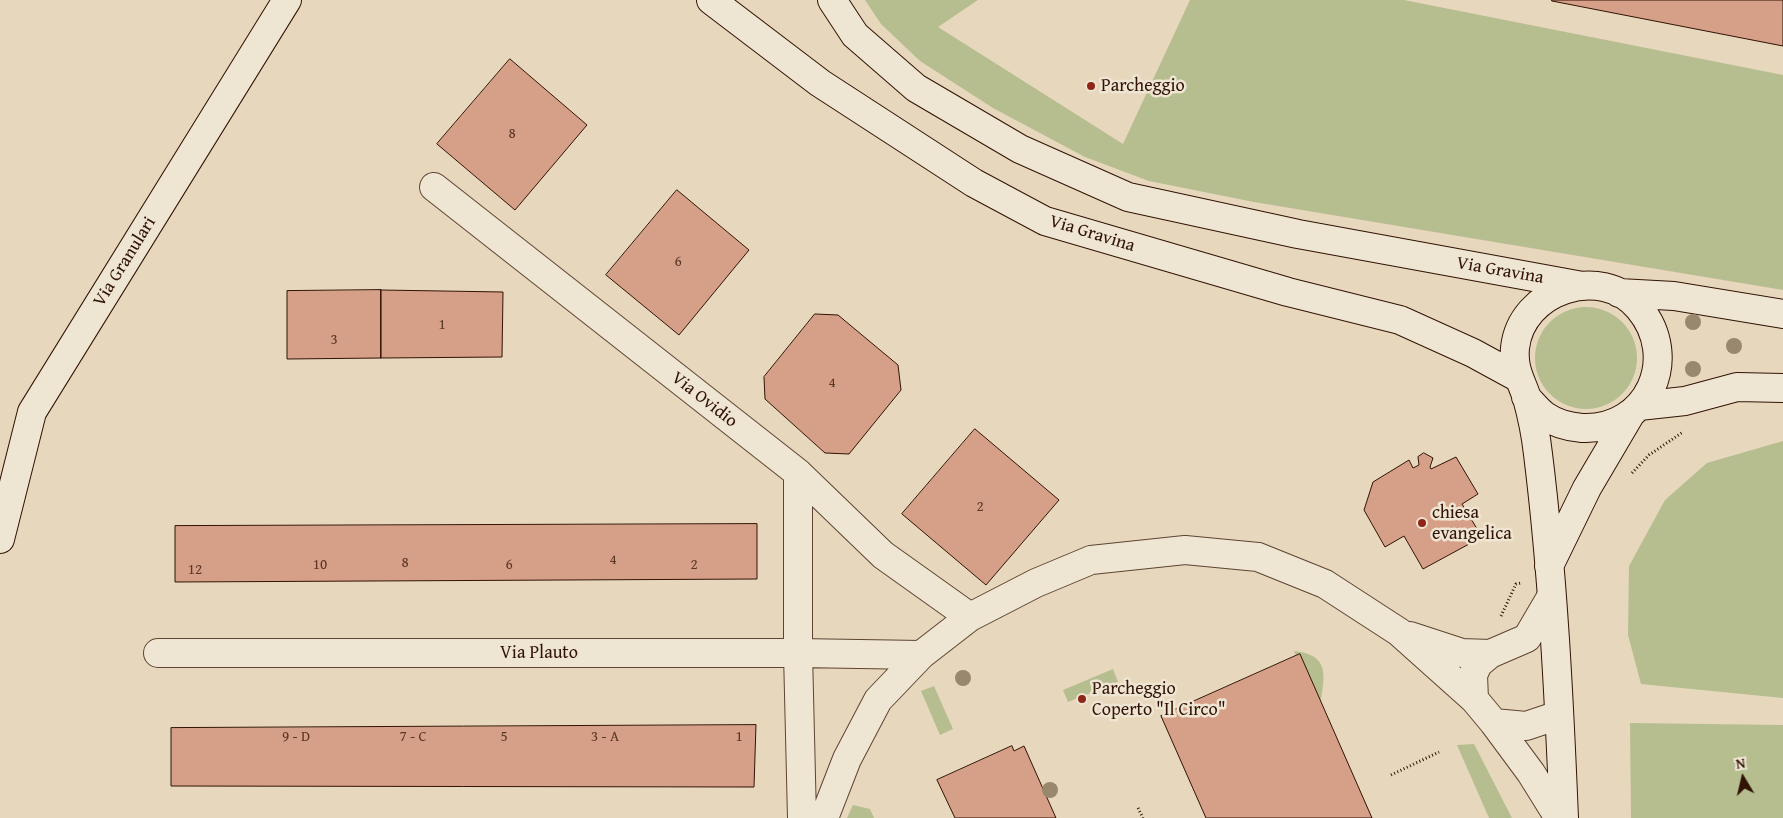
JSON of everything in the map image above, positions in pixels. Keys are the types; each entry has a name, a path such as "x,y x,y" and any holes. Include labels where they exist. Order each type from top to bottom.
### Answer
{"street":[{"name":"Via Granulari","path":"0,539 32,412 287,0"},
{"name":"Via Gravina","path":"711,0 820,83 974,183 1045,221 1288,292 1400,320 1473,353 1522,387"},
{"name":"Via Gravina","path":"832,0 855,34 916,88 1020,149 1128,197 1298,234 1579,285"},
{"name":"Via Ovidio","path":"434,187 798,473 883,555 970,617"},
{"path":"1564,818 1560,715 1538,452 1522,387 1515,347 1523,324 1537,304 1555,292 1579,285 1600,286 1620,293 1674,296 1783,314"},
{"path":"1474,699 1473,675 1478,664 1490,654 1527,638 1587,488 1635,411 1653,387 1658,365 1657,342 1650,322 1637,306 1620,293"},
{"path":"1522,387 1546,417 1571,428 1596,429 1614,424 1635,411 1685,401 1737,387 1783,388"},
{"path":"798,473 798,653 802,818"},
{"path":"824,818 847,759 878,700 921,655 970,617 1036,583 1090,560 1185,550 1258,557 1324,584 1399,632 1474,699 1494,722 1531,773 1559,818"},
{"path":"1399,632 1462,653 1490,654"},
{"name":"Via Plauto","path":"158,653 798,653 921,655"},
{"path":"1494,722 1526,726 1560,715"}],"path":[{"path":"1629,476 1649,456 1688,428"},
{"path":"1495,620 1503,615 1516,584 1550,581"},
{"path":"1391,775 1439,752"},
{"path":"1138,808 1143,818"}],"green space":[{"path":"865,0 978,0 938,27 1123,144 1190,0 1404,0 1783,75 1783,290 1254,202 1149,181 1085,157 993,108 920,61 881,24"},
{"path":"1586,307 1606,311 1622,322 1633,338 1637,358 1633,378 1622,394 1606,405 1586,409 1566,405 1550,394 1539,378 1535,358 1539,338 1550,322 1566,311"},
{"path":"1783,441 1783,698 1641,684 1628,635 1629,566 1665,500 1707,463"},
{"path":"1294,651 1315,657 1320,663 1324,678 1320,707"},
{"path":"1113,669 1118,682 1068,702 1063,690"},
{"path":"934,686 953,729 940,735 921,691"},
{"path":"1630,723 1783,725 1783,818 1631,818"},
{"path":"1474,744 1512,818 1489,818 1457,745"},
{"path":"853,805 870,809 874,818 847,818"}],"building":[{"path":"1783,0 1783,46 1552,1"},
{"path":"510,59 587,125 515,210 437,144"},
{"path":"677,190 749,250 679,335 606,275"},
{"path":"381,290 381,358 287,359 287,291"},
{"path":"381,290 503,292 502,357 381,358"},
{"path":"815,314 838,315 898,365 901,390 849,454 825,453 765,399 764,377"},
{"path":"975,429 1059,500 986,585 902,514"},
{"name":"chiesa evangelica","path":"1424,453 1433,458 1431,469 1456,457 1478,494 1462,504 1482,537 1423,569 1404,536 1385,547 1364,510 1373,482 1409,460 1413,468 1419,465 1418,457"},
{"path":"757,524 757,579 175,582 175,526"},
{"path":"1300,654 1372,818 1206,818 1161,716"},
{"path":"756,725 754,787 171,786 171,728"},
{"path":"1012,746 1014,751 1024,746 1056,818 955,818 937,780"}],"place":[{"name":"Parcheggio","path":"1091,86"},
{"name":"chiesa evangelica","path":"1422,523"},
{"name":"Parcheggio Coperto \"Il Circo\"","path":"1082,699"}]}
